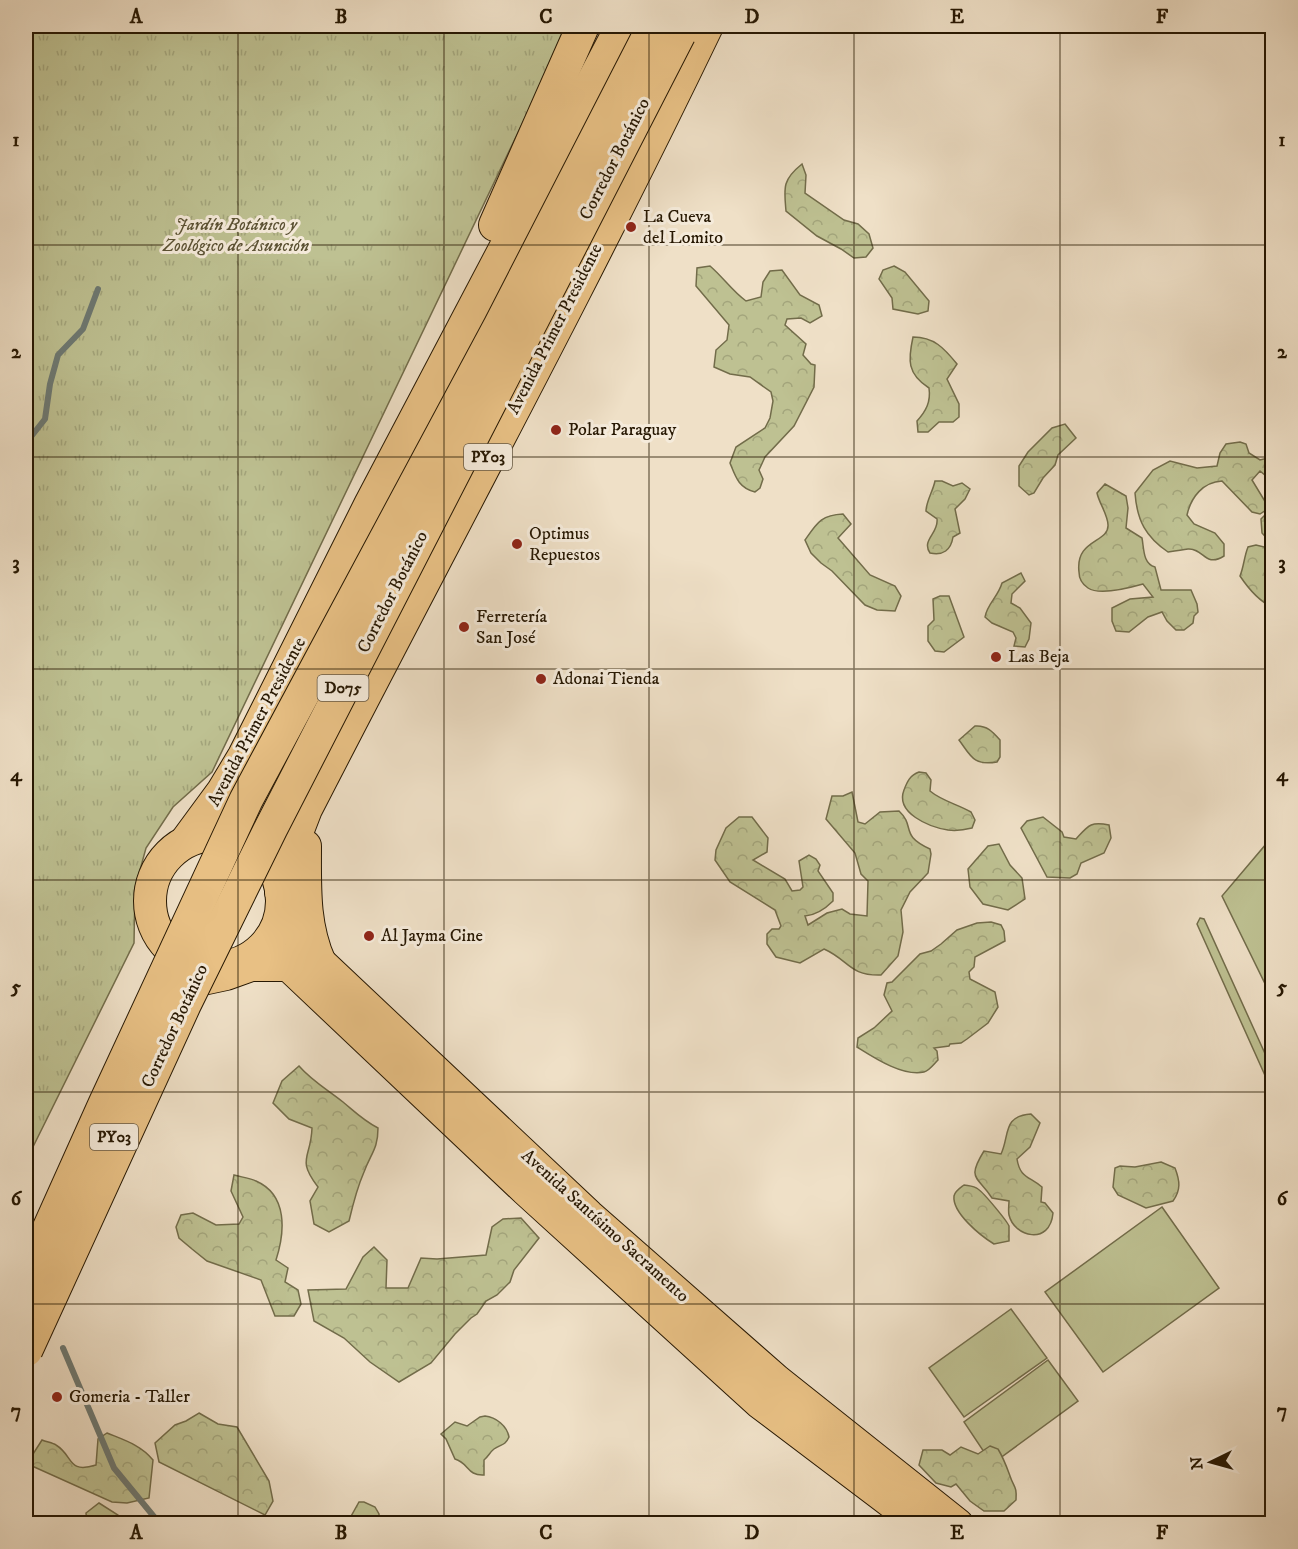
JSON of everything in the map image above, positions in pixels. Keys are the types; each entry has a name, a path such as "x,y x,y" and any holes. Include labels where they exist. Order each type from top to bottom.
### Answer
{"highway":[{"path":"370,506 406,410 474,275 583,26"},
{"name":"Avenida Primer Presidente","path":"26,1304 173,980 162,955 151,914 150,896 153,879 161,863 187,840 223,792 243,756 370,506 622,26"},
{"name":"Avenida Primer Presidente","path":"26,1329 184,983 234,966 261,949 272,935 279,918 281,896 296,835 306,809 648,147 680,28"},
{"name":"Corredor Botánico","path":"26,1280 246,800 500,326 680,28"},
{"name":"Corredor Botánico","path":"26,1350 180,1014 271,828 680,28"},
{"path":"306,809 307,917 311,942 320,963"},
{"name":"Avenida Primer Presidente","path":"187,840 207,835 228,835 247,842 264,855 275,872 281,896"},
{"name":"Avenida Primer Presidente","path":"157,930 167,945 187,960 212,967 234,966"},
{"path":"234,966 288,965"}],"main road":[{"name":"Avenida Santísimo Sacramento","path":"281,896 294,932 320,963 589,1215 777,1380 958,1524"},
{"name":"Avenida Santísimo Sacramento","path":"288,965 526,1191 759,1403 919,1524"}],"green space":[{"name":"Jardín Botánico y Zoológico de Asunción","path":"26,26 569,26 212,772 173,807 146,848 135,888 134,943 26,1161"},
{"path":"802,164 806,175 805,193 844,220 858,224 869,234 873,248 866,257 854,258 817,236 786,211 786,185 791,175"},
{"path":"710,266 746,301 761,297 763,282 770,271 782,270 800,295 819,305 822,316 810,323 801,318 787,319 785,325 806,344 803,355 815,365 814,387 794,426 765,457 759,470 763,479 760,488 755,492 742,485 736,478 730,463 736,447 765,428 770,418 773,401 771,392 750,377 730,374 714,367 716,350 727,340 729,325 696,286 697,268"},
{"path":"894,266 905,272 929,301 928,311 918,314 893,309 892,298 879,279 883,270"},
{"path":"913,337 927,339 938,344 957,364 947,379 959,404 959,417 953,422 939,422 928,432 918,432 917,421 927,406 929,388 917,377 911,366 910,353"},
{"path":"1065,424 1076,438 1058,455 1055,465 1043,478 1034,493 1029,495 1019,486 1019,466 1028,452 1052,428"},
{"path":"1240,442 1246,444 1249,453 1260,460 1272,457 1272,481 1260,471 1252,480 1266,503 1266,510 1260,514 1252,512 1222,481 1209,484 1191,502 1187,515 1194,524 1215,533 1224,544 1224,556 1213,560 1198,551 1188,549 1168,552 1148,534 1144,527 1138,512 1135,493 1153,470 1170,461 1197,468 1217,466 1220,453 1226,444"},
{"path":"935,481 942,481 953,486 962,483 970,489 965,499 955,509 960,533 953,537 946,551 939,554 930,553 928,548 929,540 937,524 937,519 926,511"},
{"path":"1105,484 1126,496 1128,508 1126,528 1142,538 1146,559 1155,567 1161,590 1191,590 1198,612 1194,616 1193,623 1184,630 1176,630 1162,612 1148,617 1129,632 1116,631 1112,621 1112,608 1130,599 1153,597 1143,584 1100,591 1088,588 1081,581 1079,561 1082,553 1107,531 1108,521 1097,493"},
{"path":"1272,508 1272,607 1254,594 1240,576 1248,547 1256,545 1268,548 1271,543 1262,533 1261,519"},
{"path":"843,514 851,524 838,538 870,575 895,586 901,596 895,611 877,610 865,605 811,553 805,540 813,529 824,518"},
{"path":"1021,573 1025,581 1012,594 1011,603 1020,608 1031,623 1029,639 1025,647 1014,646 1016,638 1013,632 992,623 985,617 1002,583"},
{"path":"949,596 964,637 944,652 935,651 928,641 928,626 934,620 933,599"},
{"path":"975,726 986,728 1000,740 1000,757 997,762 978,761 970,755 959,740"},
{"path":"919,772 926,773 931,780 930,791 971,812 975,820 972,828 948,830 932,826 909,812 904,806 904,790 911,777"},
{"path":"852,792 858,822 865,824 880,812 899,811 907,822 911,835 920,844 930,849 931,854 928,873 910,892 901,910 903,932 898,956 881,975 870,975 855,970 824,949 800,963 776,957 767,944 767,934 772,929 779,929 781,926 775,910 730,882 715,860 716,850 726,828 739,817 752,817 768,838 767,852 753,860 785,879 792,891 803,887 799,861 809,855 820,865 818,871 833,893 833,901 820,911 805,916 808,925 827,913 842,909 850,914 867,916 868,881 861,874 855,853 826,819 832,796 843,796"},
{"path":"1043,817 1062,832 1064,837 1076,839 1087,828 1098,824 1109,825 1111,838 1104,853 1081,863 1077,874 1070,878 1047,877 1021,828 1027,821"},
{"path":"1272,837 1272,998 1222,896"},
{"path":"999,844 1010,865 1022,878 1025,899 1008,910 983,904 970,887 968,869 988,846"},
{"path":"1200,918 1204,919 1272,1069 1272,1091 1197,924"},
{"path":"991,922 1001,925 1005,941 975,957 974,967 969,972 970,979 995,992 998,1007 988,1023 961,1043 934,1048 937,1051 938,1060 924,1072 907,1072 898,1069 857,1047 858,1038 874,1028 892,1011 884,995 887,983 892,982 920,954 931,951 957,930 977,923"},
{"path":"299,1066 315,1081 378,1128 375,1146 359,1184 349,1221 329,1232 314,1224 310,1201 318,1187 306,1164 312,1128 289,1119 273,1103 282,1081"},
{"path":"1031,1114 1040,1123 1030,1147 1017,1159 1018,1165 1026,1176 1042,1187 1041,1202 1045,1203 1053,1213 1046,1230 1032,1235 1024,1233 1012,1223 1009,1215 1009,1201 992,1198 975,1173 984,1151 1001,1154 1008,1128 1015,1118"},
{"path":"1161,1162 1175,1168 1177,1173 1178,1189 1173,1201 1146,1208 1118,1195 1113,1187 1115,1168"},
{"path":"234,1175 253,1180 266,1187 274,1195 279,1205 282,1226 276,1260 288,1268 285,1282 298,1290 301,1304 294,1316 275,1316 261,1280 207,1261 179,1238 176,1227 181,1215 193,1213 216,1225 239,1224 243,1217 231,1191"},
{"path":"964,1185 978,1189 1000,1213 1009,1226 1009,1241 994,1244 962,1217 954,1196"},
{"path":"1162,1207 1219,1288 1103,1372 1045,1292"},
{"path":"521,1218 539,1238 514,1270 510,1282 497,1295 486,1301 477,1314 455,1334 431,1363 399,1382 370,1362 344,1338 314,1321 308,1290 346,1289 363,1257 374,1247 387,1260 386,1288 408,1288 421,1258 486,1255 492,1227 503,1219"},
{"path":"1011,1309 1047,1358 964,1417 929,1368"},
{"path":"1048,1360 1078,1401 992,1464 964,1422"},
{"path":"199,1413 218,1424 237,1427 269,1481 273,1501 265,1515 159,1462 155,1443 175,1425"},
{"path":"485,1416 500,1423 506,1429 509,1437 484,1460 484,1475 478,1475 455,1459 446,1439 441,1434 455,1422 467,1426"},
{"path":"107,1433 138,1447 153,1460 149,1498 127,1503 112,1502 32,1466 33,1454 42,1440 62,1449 75,1466 96,1465 98,1439"},
{"path":"990,1446 998,1449 1016,1489 1016,1500 1004,1511 984,1511 970,1501 956,1484 951,1487 936,1483 919,1465 923,1450 942,1450 950,1455 961,1447 978,1454"},
{"path":"359,1502 375,1507 379,1514 379,1523 343,1523 342,1520 350,1518"},
{"path":"99,1503 118,1515 125,1523 87,1523 86,1513"}],"waterway":[{"path":"26,443 45,419 50,384 58,355 83,329 98,289"},
{"path":"63,1348 114,1468 160,1524"}],"place":[{"name":"La Cueva del Lomito","path":"631,227"},
{"name":"Polar Paraguay","path":"556,430"},
{"name":"Optimus Repuestos","path":"517,544"},
{"name":"Ferretería San José","path":"464,627"},
{"name":"Las Beja","path":"996,657"},
{"name":"Adonai Tienda","path":"541,679"},
{"name":"Al Jayma Cine","path":"369,936"},
{"name":"Gomeria - Taller","path":"57,1397"}]}
